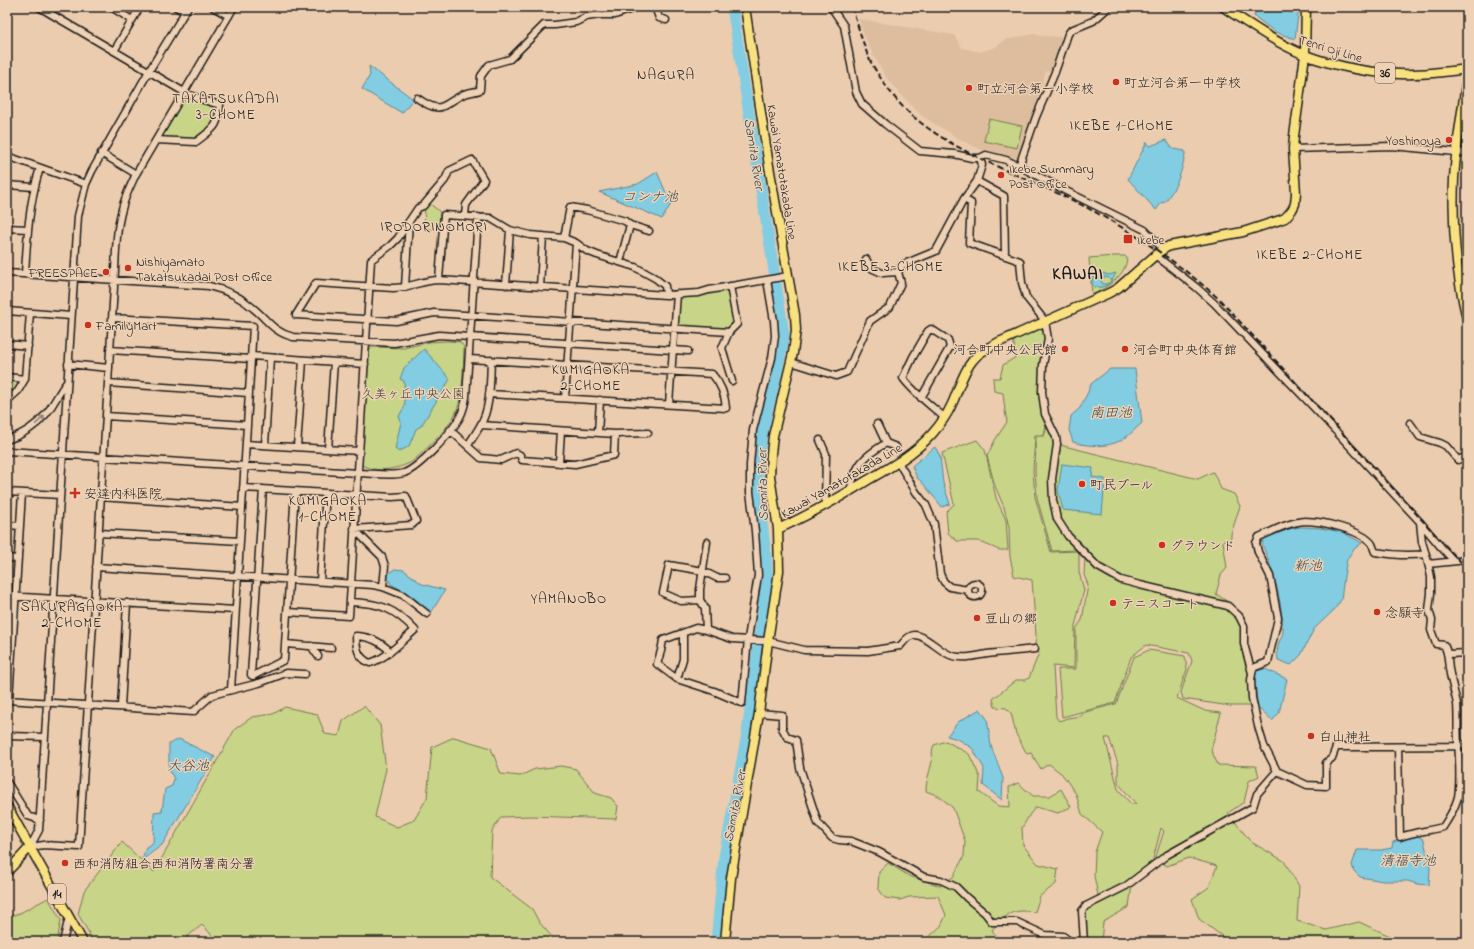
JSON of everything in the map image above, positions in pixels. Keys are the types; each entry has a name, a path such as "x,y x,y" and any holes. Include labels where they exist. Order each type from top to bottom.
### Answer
{"main road":[{"name":"Kawai Yamatotakada Line","path":"725,942 731,878 759,713 779,571 778,529 770,476 771,454 773,436 791,362 796,330 795,315 769,166 745,7"},
{"name":"Tenri Oji Line","path":"1223,7 1254,28 1280,43 1305,54 1338,65 1378,72 1401,74 1422,74 1467,69"},
{"name":"Kawai Yamatotakada Line","path":"778,529 850,492 898,462 921,445 945,418 965,371 982,351 1118,288 1163,249 1176,244 1230,235 1285,218 1292,210 1295,200 1293,149 1305,54 1306,7"},
{"path":"1467,78 1457,152 1453,210 1457,272 1467,319"},
{"name":"14","path":"7,806 83,942"},
{"path":"7,872 30,847"}],"street":[{"path":"39,7 184,92 220,105 216,125 196,142 156,140"},
{"path":"111,7 132,20"},
{"path":"114,51 140,7"},
{"path":"30,847 39,830 40,820 78,216 86,184 102,153 149,71 187,10 176,7"},
{"path":"214,7 228,16"},
{"path":"30,847 44,845 79,847 114,280 119,223 126,196 136,174 234,7"},
{"path":"417,98 427,105 436,108 443,107 465,94 480,90 481,76 489,65 510,58 544,25 576,22 586,17 600,15 615,15 637,7"},
{"path":"655,7 659,18 666,20"},
{"path":"831,7 844,26 856,92 862,104 920,151 954,154 972,158 980,158 986,155 1006,160 1145,230 1163,249"},
{"path":"1018,166 1055,72 1068,34 1071,30 1093,22 1109,7"},
{"path":"1293,149 1392,146 1467,153"},
{"path":"102,153 136,174"},
{"path":"7,156 86,184"},
{"path":"791,362 836,376 847,372 870,321 890,308 901,283 898,272 902,266 936,251 964,199 977,180 982,165 980,158"},
{"path":"288,612 350,616 371,260 398,238 418,208 423,206 445,180 449,171 472,160 484,180 466,205 465,216"},
{"path":"25,274 28,229 34,187 40,168"},
{"path":"977,180 1004,196 1005,256"},
{"path":"7,185 34,187"},
{"path":"964,199 971,203 969,243 1020,261 1022,283 1026,297 1046,321 1048,339 1043,365 1042,392 1047,421 1056,437 1057,444 1052,479 1053,500 1057,519 1068,536 1098,567 1121,580 1140,586 1228,606 1239,616 1244,626 1244,644 1252,674"},
{"path":"564,238 570,207 587,210 625,221 630,225 649,231"},
{"path":"439,280 444,215 465,216 490,218 510,230 530,235 564,238 576,242 587,251 635,267 655,278 665,286 666,295"},
{"path":"7,451 392,475 408,472 420,463 450,430 464,408 471,336 478,217"},
{"path":"405,287 409,221"},
{"path":"620,262 630,225"},
{"path":"7,228 28,229"},
{"path":"506,285 510,230"},
{"path":"540,287 543,236"},
{"path":"565,398 576,242"},
{"path":"1155,255 1214,303 1319,413 1454,561"},
{"path":"866,259 871,268 882,273 898,272"},
{"path":"7,273 209,286 238,296 274,328 283,334 299,337 394,343 439,335 471,336 688,351"},
{"path":"729,332 434,314 396,321 296,315 316,283 393,288 405,287 426,281 439,280 666,295 699,293 788,276"},
{"path":"767,280 775,336 772,358 753,430 750,465 750,492 755,531 758,575 748,639 742,703 714,691 677,679 657,664 662,651 663,640 696,628 732,639 748,639 768,641 804,650 868,651 900,646 910,636 915,634 924,637 945,654 954,656 972,657 985,654 1035,650"},
{"path":"730,286 737,324 729,332 722,348 732,381"},
{"path":"669,404 677,294"},
{"path":"7,311 72,316"},
{"path":"7,401 18,391 25,379 30,313"},
{"path":"112,318 253,326 231,690"},
{"path":"921,398 950,347 948,340 931,329 928,331 913,357 903,378 909,387 921,398 945,418"},
{"path":"7,344 28,346"},
{"path":"110,350 365,364"},
{"path":"265,445 270,358"},
{"path":"469,359 712,374 718,381 725,395 726,408 489,394"},
{"path":"297,447 303,360"},
{"path":"468,445 481,425 487,409 491,360"},
{"path":"328,449 334,362"},
{"path":"68,364 109,368"},
{"path":"7,378 25,379"},
{"path":"7,440 37,423 46,413 67,382"},
{"path":"108,384 248,393"},
{"path":"598,433 600,400"},
{"path":"106,416 247,425"},
{"path":"1410,423 1420,437 1446,446 1458,460 1467,456"},
{"path":"876,424 886,443 896,447"},
{"path":"481,425 615,434 648,434"},
{"path":"450,430 481,458 501,460 516,453 520,455 522,460 575,464 614,455 615,434"},
{"path":"559,463 561,431"},
{"path":"820,440 826,454 825,505"},
{"path":"850,492 852,479 859,464 870,452 886,443"},
{"path":"246,444 359,451"},
{"path":"898,462 916,492 926,505 934,524 940,574 944,582 950,587 968,590"},
{"path":"243,488 392,497 406,496 416,521 412,525 354,528"},
{"path":"263,489 251,675 253,676 284,660 295,491"},
{"path":"7,492 60,495"},
{"path":"22,493 16,597 10,635 8,700 193,712 212,695 259,683 286,673 305,674"},
{"path":"320,581 326,493"},
{"path":"101,497 242,507"},
{"path":"1426,554 1410,555 1375,552 1371,543 1365,538 1345,528 1338,525 1306,521 1292,524 1258,537 1256,544 1270,576 1278,618 1268,662 1253,668 1252,698 1264,746 1277,771 1307,785 1326,786 1326,763 1332,758 1334,748 1458,744 1467,746"},
{"path":"1398,747 1400,837 1413,832 1422,832 1443,827 1450,817 1458,795 1460,754 1458,744 1457,704 1448,662 1449,654 1444,645 1436,644 1431,630 1432,620 1429,610 1431,577 1422,542 1420,522"},
{"path":"7,525 20,526"},
{"path":"354,528 382,557 385,566 384,587"},
{"path":"99,533 240,541"},
{"path":"706,630 705,608 700,600 700,589 707,542"},
{"path":"7,558 18,559"},
{"path":"1428,564 1467,560"},
{"path":"700,600 681,601 663,593 669,565 703,571 717,578 725,578"},
{"path":"96,567 351,583 384,587 403,594 427,614"},
{"path":"7,596 235,610"},
{"path":"350,602 368,603 391,610 404,618 415,630 390,651 377,661 370,663 363,660 356,648 356,636 366,636 380,642 390,651"},
{"path":"121,707 127,603"},
{"path":"677,679 683,659 683,633"},
{"path":"286,644 331,648"},
{"path":"311,646 318,656"},
{"path":"1449,654 1467,653"},
{"path":"759,713 782,715 782,728 787,737 796,740 800,768 818,823 832,838 851,841 879,852 924,878 941,880 956,887 985,913 992,922 1017,922 1045,935 1063,936 1071,942"},
{"path":"7,736 45,737"},
{"path":"1084,942 1082,912 1086,906 1126,886 1167,855 1253,807 1258,794 1277,771"},
{"path":"7,782 28,816 40,820"},
{"path":"63,942 69,917"}],"shaded area":[{"name":"町立河合第一小学校","path":"859,19 954,35 962,48 980,52 995,47 1005,40 1034,34 1041,36 1061,37 1051,72 1046,71 1030,126 1018,156 1013,159 994,152 984,151 963,141 922,116 888,80 874,57 863,33"}],"green space":[{"path":"187,97 214,106 216,109 212,123 202,135 193,140 164,138 162,134 184,98"},
{"path":"989,119 1022,126 1017,148 984,141"},
{"path":"429,203 440,212 439,230 424,229 425,207"},
{"path":"1125,256 1127,258 1123,270 1114,281 1092,295 1089,258"},
{"path":"725,290 728,292 734,325 728,329 680,326 678,323 679,298 683,296 700,296"},
{"path":"1035,329 1042,330 1046,335 1040,365 1041,411 1046,425 1044,435 1035,435 1033,471 1035,497 1051,552 1079,551 1052,551 1037,498 1035,471 1036,436 1044,436 1047,427 1055,441 1064,446 1198,479 1213,472 1221,489 1234,494 1240,506 1231,538 1223,541 1227,568 1221,575 1216,594 1231,604 1244,616 1248,625 1246,641 1251,661 1254,663 1248,673 1250,706 1230,706 1183,699 1181,692 1192,661 1189,653 1146,645 1131,657 1115,703 1062,717 1058,669 1076,669 1076,629 1082,620 1088,585 1084,575 1085,558 1079,552 1079,572 1084,590 1075,626 1074,668 1053,666 1056,717 1059,721 1081,716 1082,713 1116,704 1134,657 1149,650 1185,656 1187,669 1177,698 1205,711 1221,713 1211,750 1218,765 1256,766 1259,776 1249,781 1244,802 1228,813 1251,842 1284,861 1299,886 1297,921 1326,930 1359,922 1390,936 1392,942 1230,942 1199,919 1192,899 1209,887 1217,866 1189,858 1167,866 1155,859 1164,831 1161,828 1152,863 1133,877 1129,907 1103,922 1101,942 1086,942 1084,912 1087,907 1099,900 1094,876 1095,852 1102,832 1082,814 1076,794 1062,774 1049,764 1041,769 1031,753 1027,754 1016,734 1011,713 1006,708 995,707 993,699 1016,680 1026,680 1029,678 1039,653 1035,645 1036,636 1032,580 1014,576 1010,557 1009,527 1004,507 995,486 987,456 995,440 1007,422 1003,393 994,391 993,378 1000,378 1003,365 1016,357 1013,338","holes":["1105,738 1109,738 1118,764 1118,783 1136,804 1131,804 1118,789"]},
{"name":"久美ヶ丘中央公園","path":"429,342 460,342 464,347 463,381 459,405 448,425 431,445 408,464 380,470 372,469 361,464 369,350 373,347 404,348"},
{"path":"7,380 17,380 19,384 7,397"},
{"path":"977,440 985,450 996,498 1006,520 1008,550 999,550 978,541 957,541 948,533 946,512 954,504 942,453"},
{"path":"364,706 380,725 386,769 375,817 397,827 414,820 427,798 432,747 454,737 491,748 501,774 520,776 535,769 561,766 576,769 595,793 611,798 618,806 616,819 531,816 501,817 492,831 490,877 532,909 539,922 553,938 560,942 211,942 213,936 202,925 188,936 186,942 94,942 78,914 84,891 122,842 154,872 235,729 252,717 273,714 285,707 317,714 325,734 339,736 343,721"},
{"path":"946,741 969,754 980,777 979,792 998,806 1010,807 1009,787 1018,783 1033,796 1050,796 1061,789 1071,807 1058,813 1036,807 1022,828 1023,845 1038,864 1058,869 1056,884 1040,896 1035,912 1015,912 1006,916 997,924 992,930 1000,942 926,942 929,937 941,926 946,915 938,896 909,897 900,900 885,898 878,888 879,872 888,863 909,876 940,886 953,877 964,856 965,841 953,808 939,796 926,791 932,761 933,747 934,745"},
{"path":"48,898 61,920 57,942 7,942 7,917 20,913"}],"water":[{"path":"1258,7 1299,7 1295,39 1275,32 1254,16"},
{"path":"369,66 413,99 402,113 362,89 370,75"},
{"path":"1166,140 1173,149 1185,151 1185,154 1182,168 1175,186 1164,203 1162,202 1156,210 1128,179 1147,142 1150,146"},
{"name":"コンナ池","path":"657,172 671,204 662,219 599,192 638,184"},
{"path":"1102,273 1109,275 1116,273 1111,281 1107,277 1102,277 1101,281 1103,284 1110,282 1102,287 1094,287 1092,283 1093,277"},
{"path":"424,349 450,379 421,426 416,429 409,446 399,452 395,449 401,422 399,416 405,406 404,381 400,379 404,368"},
{"name":"南田池","path":"1110,369 1135,369 1142,423 1125,438 1113,444 1093,446 1073,442 1069,430 1071,416 1080,408 1091,384"},
{"path":"935,447 940,456 943,483 950,504 942,507 917,478 912,466"},
{"name":"町民プール","path":"1062,464 1093,468 1092,477 1105,479 1102,514 1063,510 1058,490"},
{"name":"新池","path":"1300,527 1320,528 1342,532 1362,543 1354,549 1347,559 1341,600 1335,609 1314,629 1301,655 1291,665 1278,660 1278,647 1283,631 1281,608 1274,576 1262,544 1264,539 1289,529"},
{"path":"395,569 404,570 422,584 445,590 431,613 413,597 391,584 387,577 390,572"},
{"path":"1265,669 1287,679 1279,713 1272,721 1258,708 1254,677 1257,671"},
{"path":"980,709 987,719 991,746 1003,778 1002,800 983,785 984,768 972,748 958,739 947,736 958,722"},
{"name":"大谷池","path":"179,739 215,757 162,845 142,860 146,847 153,843 154,812 162,811 165,789 172,786 174,779 169,769 169,744"},
{"name":"清福寺池","path":"1417,835 1424,840 1430,868 1429,885 1417,884 1408,881 1383,881 1360,877 1354,871 1352,865 1357,850 1381,850 1392,848 1393,842"}],"waterway":[{"name":"Samita River","path":"716,942 724,857 747,733 767,577 767,563 759,493 758,465 766,415 782,350 784,334 732,7"}],"railway":[{"path":"852,7 870,60 889,90 908,112 950,143 974,156 1070,199 1110,220 1167,257 1203,285 1220,300 1467,569"}],"place":[{"name":"町立河合第一中学校","path":"1116,82"},
{"name":"町立河合第一小学校","path":"969,88"},
{"name":"Yoshinoya","path":"1449,140"},
{"name":"Ikebe Summary Post Office","path":"1001,175"},
{"name":"Ikebe","path":"1128,239"},
{"name":"Nishiyamato Takatsukadai Post Office","path":"128,268"},
{"name":"FREESPACE","path":"106,272"},
{"name":"FamilyMart","path":"88,325"},
{"name":"河合町中央公民館","path":"1065,349"},
{"name":"河合町中央体育館","path":"1125,349"},
{"name":"町民プール","path":"1082,484"},
{"name":"安達内科医院","path":"75,493"},
{"name":"グラウンド","path":"1162,545"},
{"name":"テニスコート","path":"1113,603"},
{"name":"念願寺","path":"1377,612"},
{"name":"豆山の郷","path":"977,618"},
{"name":"白山神社","path":"1311,736"},
{"name":"西和消防組合西和消防署南分署","path":"65,863"}],"district":[{"name":"NAGURA","path":"666,74"},
{"name":"TAKATSUKADAI 3-CHOME","path":"226,106"},
{"name":"IKEBE 1-CHOME","path":"1122,125"},
{"name":"IRODORINOMORI","path":"434,226"},
{"name":"IKEBE 2-CHOME","path":"1310,254"},
{"name":"IKEBE 3-CHOME","path":"891,266"},
{"name":"KAWAI","path":"1078,273"},
{"name":"KUMIGAOKA 2-CHOME","path":"591,378"},
{"name":"KUMIGAOKA 1-CHOME","path":"328,508"},
{"name":"YAMANOBO","path":"569,598"},
{"name":"SAKURAGAOKA 2-CHOME","path":"72,614"}]}
